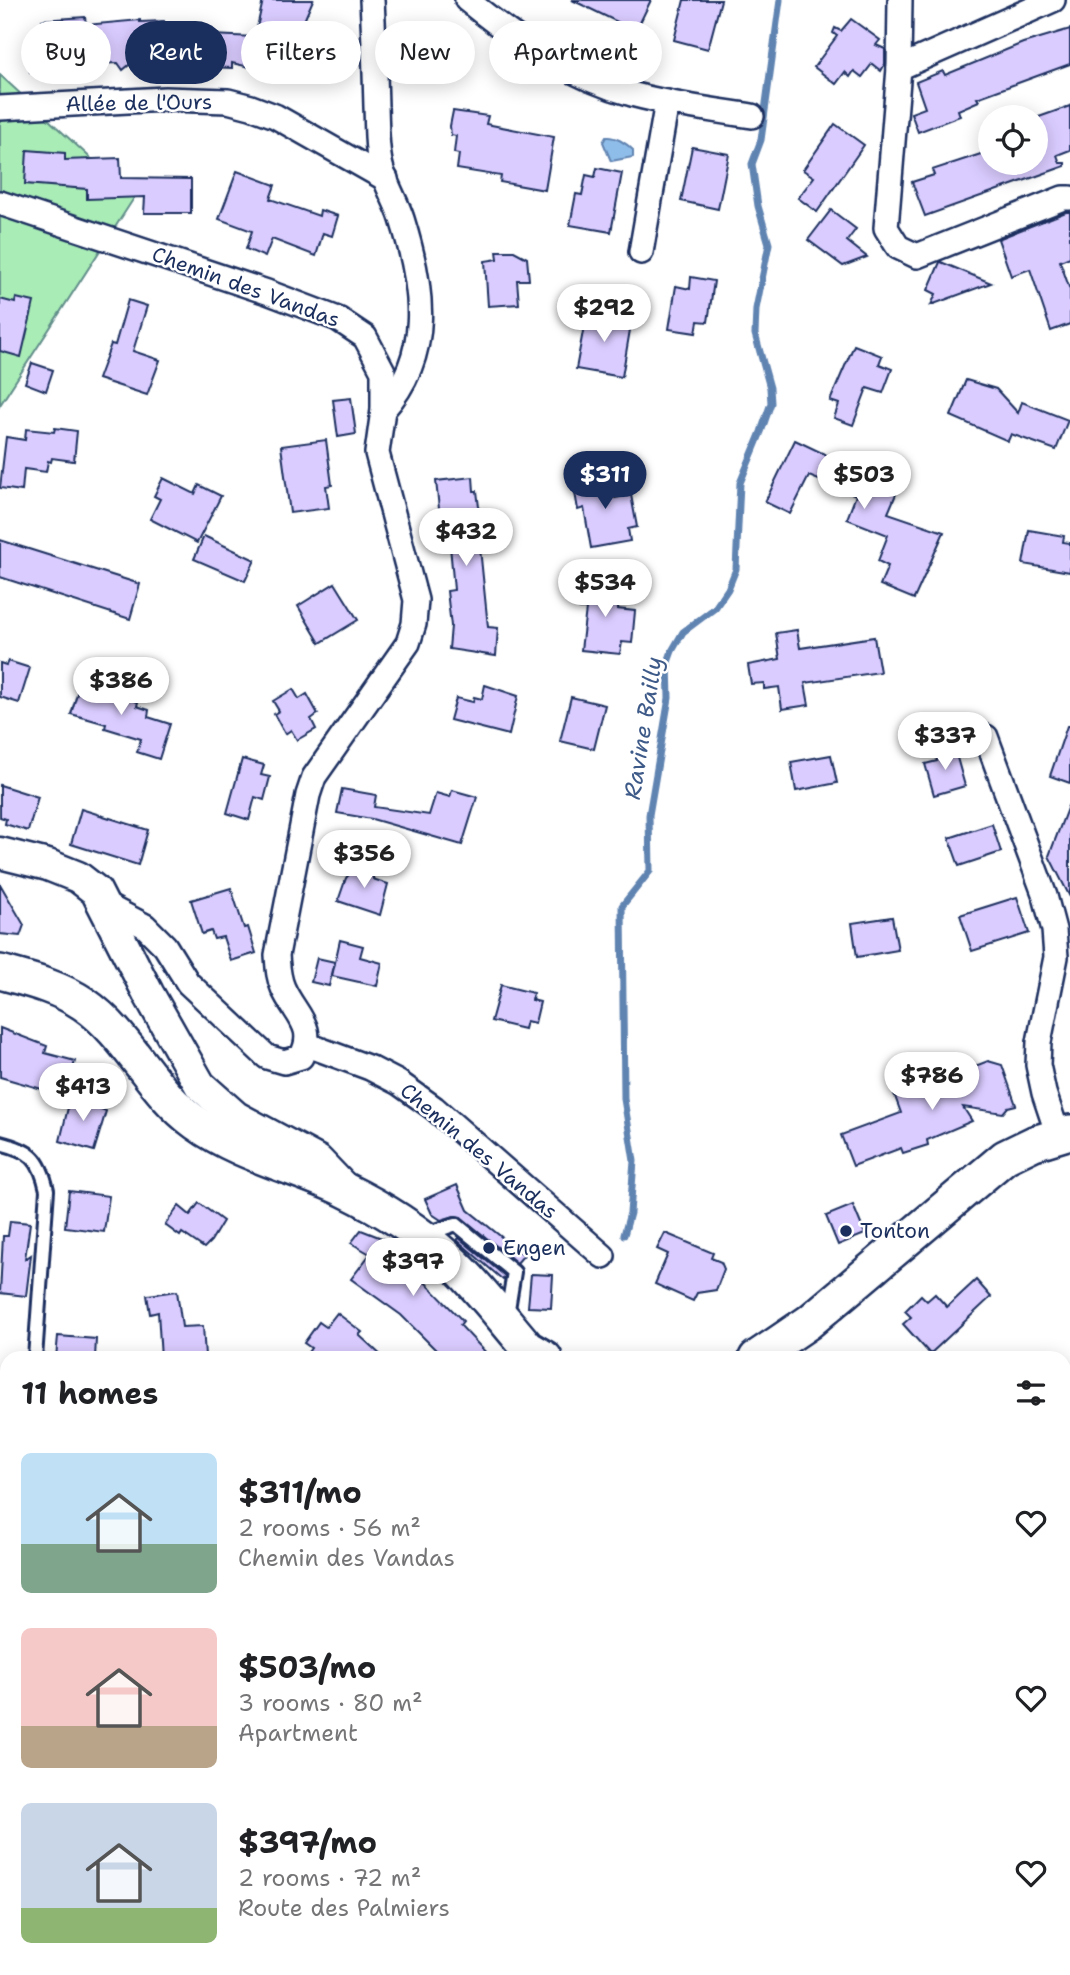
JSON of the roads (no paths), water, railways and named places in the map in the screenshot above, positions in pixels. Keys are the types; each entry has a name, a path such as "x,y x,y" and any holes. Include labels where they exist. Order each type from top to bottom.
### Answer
{"main road":[{"path":"0,972 55,988 84,1004 108,1026 158,1089 197,1125 239,1147 346,1191 446,1256 533,1351"},
{"path":"766,1351 809,1322 1005,1157 1034,1143 1064,1134"}],"street":[{"path":"372,0 381,169 402,219 414,267 421,316 407,378 383,410"},
{"path":"467,0 507,32 552,60 595,81 667,102 752,116"},
{"path":"900,0 899,68 886,229 898,247 917,256 1063,198 1070,198"},
{"path":"899,68 1053,0"},
{"name":"Allée de l'Ours","path":"0,108 165,99 228,102 275,116 386,179"},
{"path":"641,252 667,102"},
{"name":"Chemin des Vandas","path":"0,202 267,292 346,323 365,337 379,361 383,371 383,410 377,453 415,600 414,624 408,643 314,777 307,794 277,955 278,972 283,989 307,1028 308,1045 370,1068 398,1083 434,1108 603,1256"},
{"path":"986,737 1045,896 1054,930 1056,957 1039,1042 1038,1065 1044,1093 1064,1134"},
{"path":"0,853 48,865 78,877 96,891 153,1003 200,1085 236,1117 318,1161 346,1191"},
{"path":"104,905 145,926 165,946 188,984 267,1058 284,1062 301,1057 308,1045"}],"lane":[{"path":"0,1143 27,1151 36,1160 44,1175 47,1190 36,1351"}],"water":[{"path":"606,137 627,145 633,150 633,157 611,161 603,142"}],"waterway":[{"name":"Ravine Bailly","path":"624,1235 630,1213 634,1161 624,1099 622,906 650,871 649,815 669,698 668,662 683,632 715,608 728,589 736,569 740,483 771,403 770,388 755,334 756,309 769,244 758,206 752,164 761,140 780,0"}],"place":[{"name":"Tonton","path":"846,1231"},
{"name":"Engen","path":"489,1248"}]}
